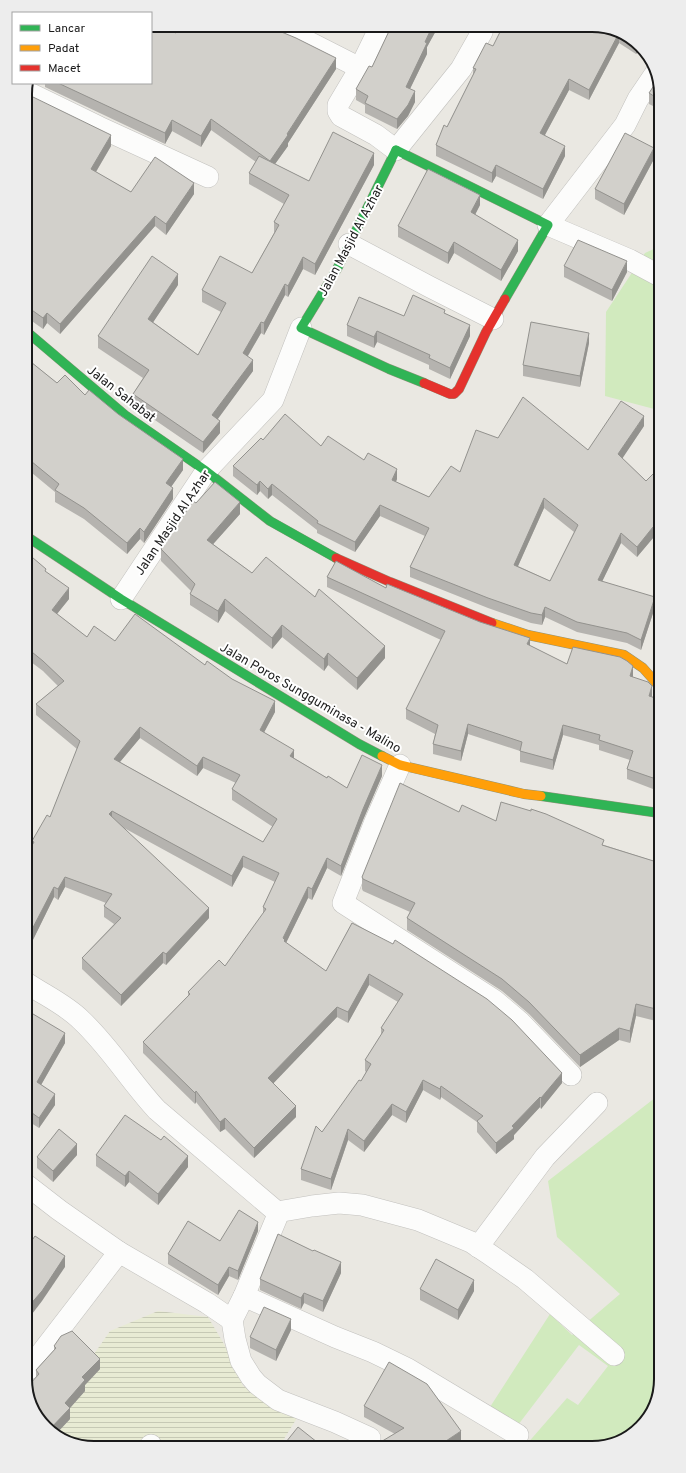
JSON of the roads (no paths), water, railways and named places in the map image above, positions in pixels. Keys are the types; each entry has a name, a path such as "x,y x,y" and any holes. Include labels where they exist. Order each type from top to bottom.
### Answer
{"street":[{"path":"287,32 360,68"},
{"path":"378,32 360,68 338,105 338,111 341,116 376,135 396,150 548,225 630,260 654,273"},
{"path":"396,150 461,69 482,32"},
{"path":"301,328 389,369 450,394 454,394 459,389 493,319 548,225 625,125 638,99 652,79"},
{"path":"32,94 99,128 208,177"},
{"name":"Jalan Masjid Al Azhar","path":"121,599 206,471 273,400 301,328 337,269 396,150"},
{"path":"349,244 493,319"},
{"name":"Jalan Sahabat","path":"32,336 125,415 206,471 270,521 337,558 390,582 484,620 528,635 624,654 639,664 654,680"},
{"name":"Jalan Poros Sungguminasa - Malino","path":"32,540 121,599 359,744 400,765 524,794 654,808"},
{"path":"400,765 368,838 343,903 494,1000 520,1022 571,1075"},
{"path":"32,986 59,1003 80,1019 93,1032 157,1110 277,1212"},
{"path":"478,1247 545,1157 597,1103"},
{"path":"32,1189 119,1252 207,1303 232,1320"},
{"path":"277,1212 312,1206 339,1204 362,1205 418,1220 471,1242 525,1279 614,1355"},
{"path":"277,1212 277,1217 244,1296 232,1320 241,1361 257,1384 278,1400 335,1422 370,1438"},
{"path":"32,1365 119,1252"},
{"path":"244,1296 334,1337 373,1352 408,1369 518,1435"}]}
